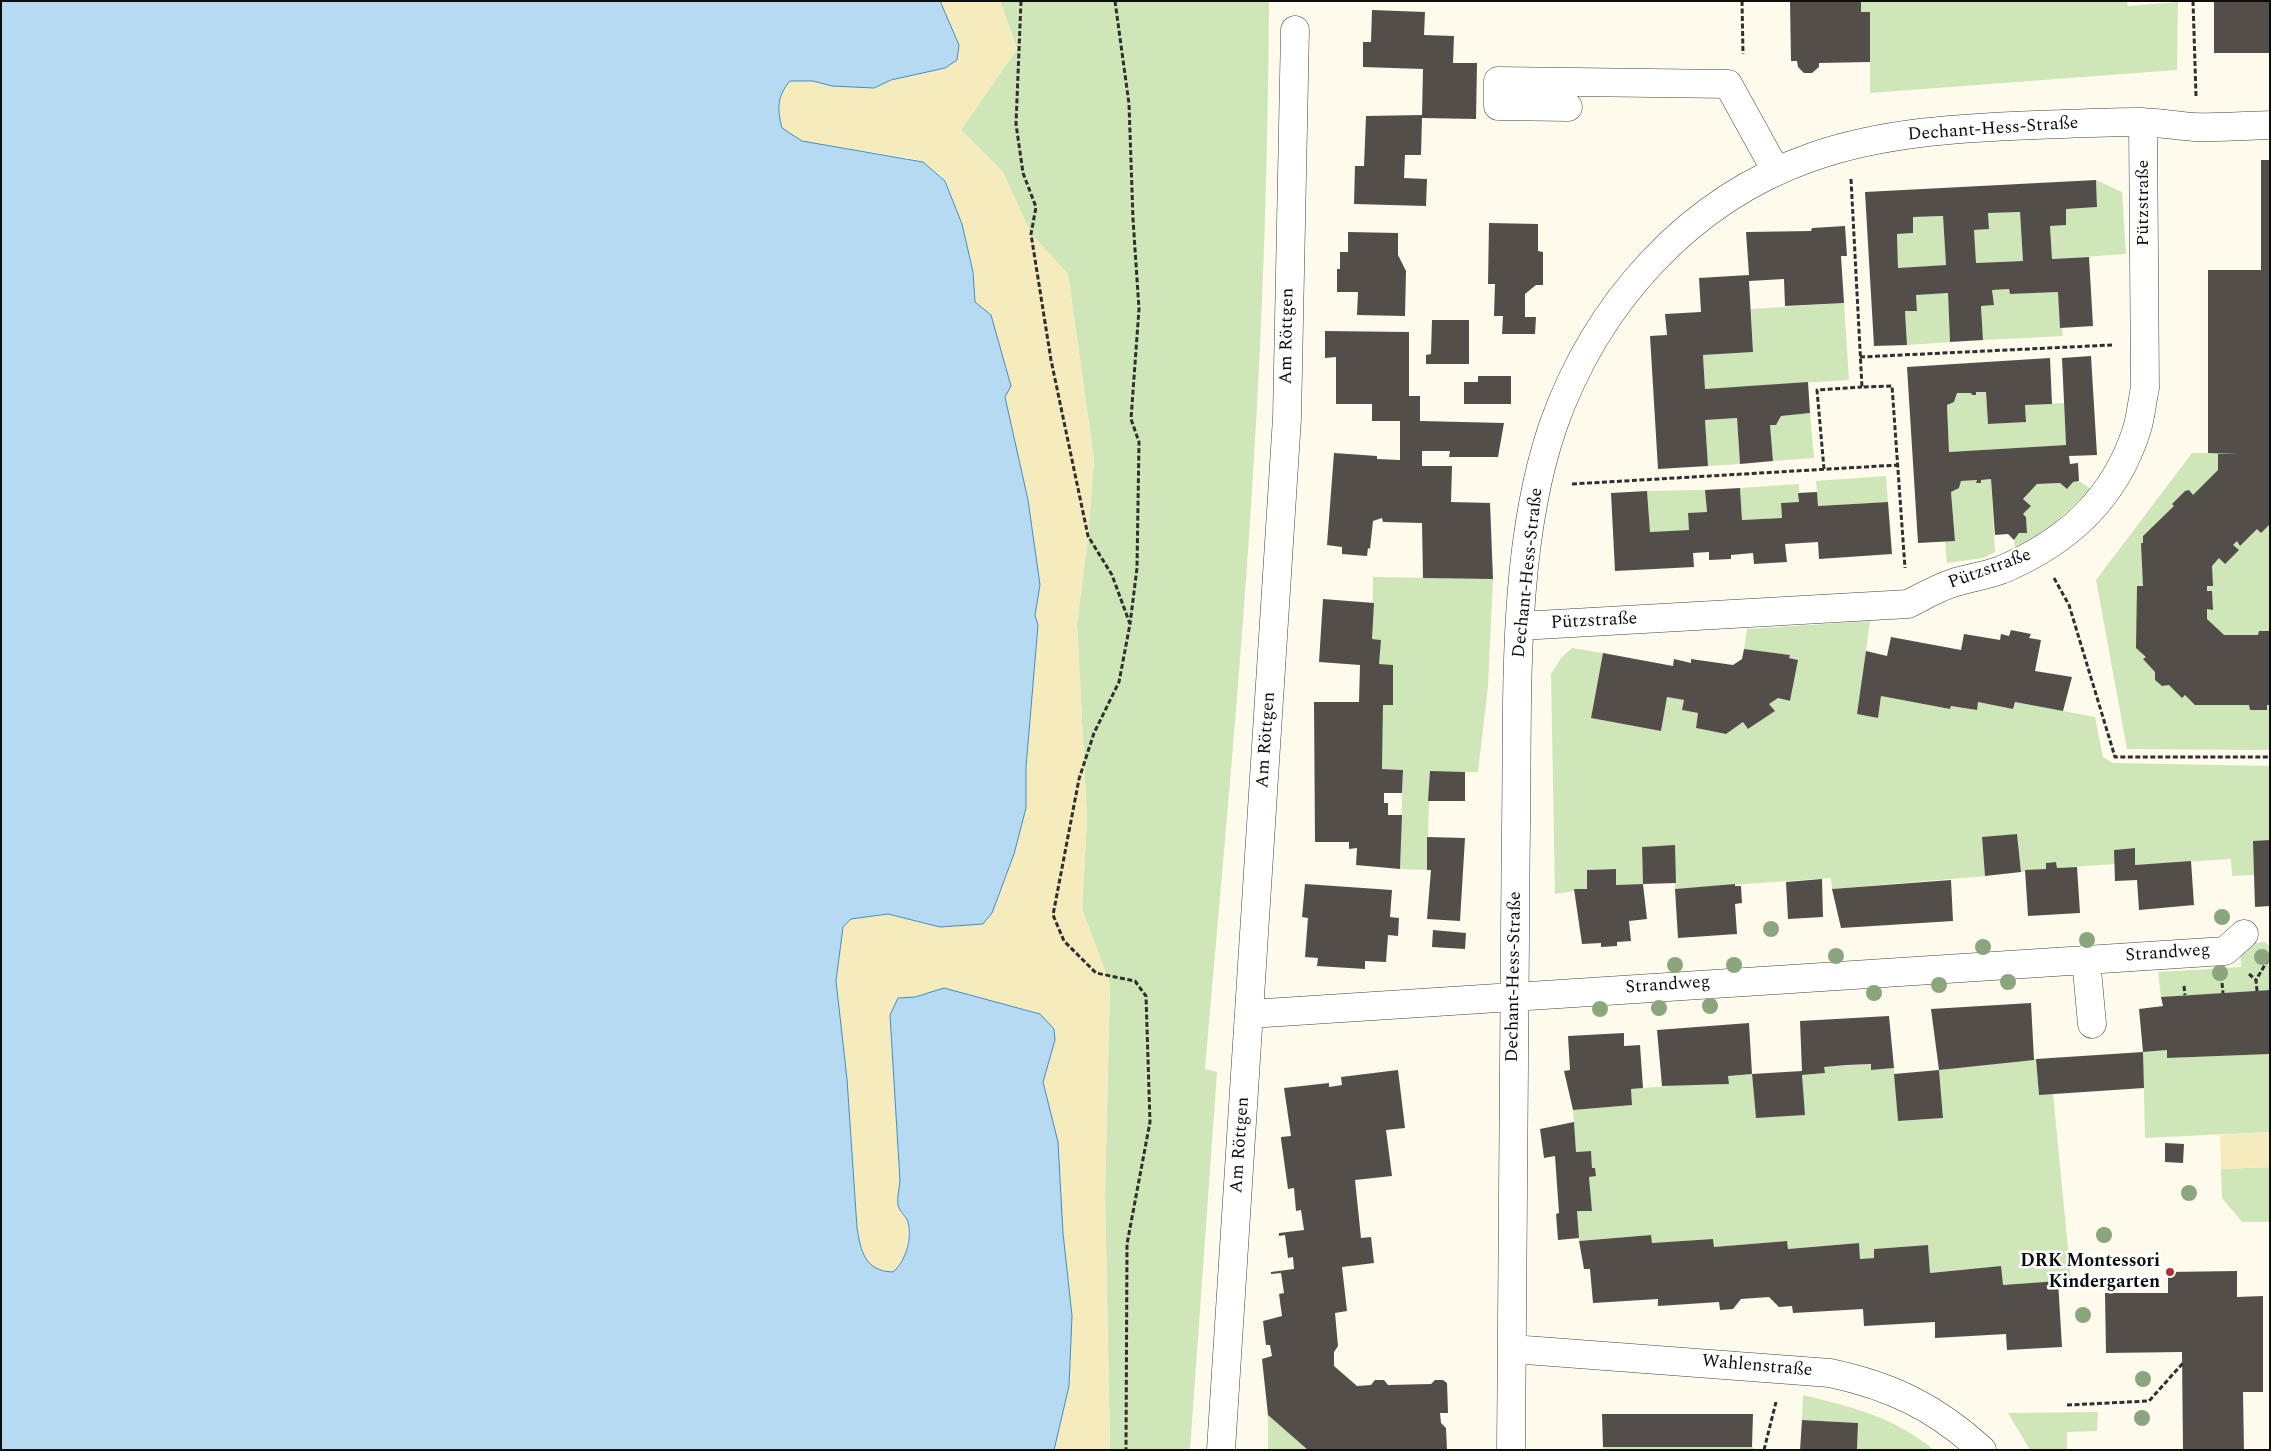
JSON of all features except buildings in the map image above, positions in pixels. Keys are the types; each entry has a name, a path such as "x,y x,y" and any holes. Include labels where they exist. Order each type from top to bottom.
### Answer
{"street":[{"name":"Am Röttgen","path":"1221,1450 1287,418 1295,30"},
{"path":"1568,107 1498,106 1498,81 1728,84 1776,171"},
{"name":"Dechant-Hess-Straße","path":"1511,1450 1514,996 1520,626 1536,486 1553,427 1572,380 1596,333 1627,290 1662,250 1700,217 1735,193 1776,171 1813,157 1849,146 1911,134 1974,128 2144,122 2196,127 2270,125"},
{"name":"Pützstraße","path":"1520,626 1908,604 1952,584 1998,571 2039,552 2075,527 2101,499 2122,467 2137,428 2145,388 2144,122"},
{"name":"Strandweg","path":"1250,1014 2225,951 2244,934"},
{"path":"2086,959 2092,1024"},
{"name":"Wahlenstraße","path":"1512,1349 1784,1368 1830,1373 1858,1379 1901,1394 1934,1412 1960,1430 1982,1450"}],"path":[{"path":"1021,1 1016,124 1023,173 1036,208 1031,234 1051,360 1088,536 1112,575 1130,624"},
{"path":"1115,1 1129,104 1133,219 1139,309 1131,419 1138,442 1137,568 1130,624 1119,682 1094,733 1079,779 1053,915 1064,941 1096,973 1135,981 1146,996 1150,1122 1127,1244 1126,1450"},
{"path":"1728,84 1743,56 1742,1"},
{"path":"2194,1 2196,127"},
{"path":"1849,146 1862,387"},
{"path":"1860,357 2145,343"},
{"path":"1824,469 1817,390 1892,386 1908,604"},
{"path":"1536,486 1898,466"},
{"path":"2039,552 2069,605 2115,757 2270,757"},
{"path":"2257,991 2256,980 2270,957"},
{"path":"2067,1405 2149,1401 2183,1364"},
{"path":"1764,1450 1784,1368"}],"green space":[{"path":"1000,1 1269,1 1264,238 1257,415 1237,698 1205,1069 1217,1072 1190,1450 1110,1450 1105,1194 1110,984 1082,909 1087,819 1077,624 1088,536 1094,460 1068,274 1031,234 1003,172 961,130 1017,49"},
{"path":"1861,1 2127,1 2128,6 2178,2 2177,70 1870,93 1870,12 1861,12"},
{"path":"2096,180 2122,192 2126,254 2052,259 2050,226 2066,225 2066,209 2097,207"},
{"path":"2020,212 2023,261 1976,263 1974,230 1989,229 1988,213"},
{"path":"1943,216 1946,265 1898,268 1897,234 1913,233 1913,217"},
{"path":"2009,289 2010,294 2058,292 2063,336 1983,340 1981,306 1993,305 1992,290"},
{"path":"1948,293 1950,342 1907,345 1905,311 1917,310 1916,295"},
{"path":"1844,303 1849,380 1705,389 1703,355 1753,352 1751,309"},
{"path":"1976,392 1986,392 1988,424 2026,422 2025,405 2064,403 2066,445 1949,452 1947,405 1954,402 1957,393 1976,395"},
{"path":"1810,413 1814,458 1773,461 1770,425 1776,425 1781,416"},
{"path":"1737,418 1740,464 1708,466 1705,420"},
{"path":"2192,453 2270,453 2270,750 2127,749 2096,580"},
{"path":"1886,476 1888,502 1818,506 1816,481"},
{"path":"1991,479 1995,552 1983,558 1947,563 1945,541 1955,540 1951,492 1959,488 1961,481"},
{"path":"2079,481 2091,489 2042,535 2015,548 2014,540 2019,533 2027,532 2026,517 2023,514 2031,506 2023,499 2037,484 2060,483 2067,489 2073,482"},
{"path":"1799,484 1799,502 1781,503 1782,518 1742,520 1740,488"},
{"path":"1705,490 1707,512 1688,514 1689,530 1650,532 1647,491"},
{"path":"1373,577 1493,579 1488,686 1478,772 1430,772 1427,870 1400,869 1403,770 1382,769 1383,705 1393,705 1393,666 1379,664 1380,640 1372,639"},
{"path":"1870,621 1858,714 1878,718 1881,696 1950,709 1951,706 1976,710 1978,702 2013,709 2015,702 2095,717 2103,757 2113,763 2270,766 2270,840 2255,875 2232,876 2231,859 2135,865 2134,848 2115,850 2115,864 2057,868 2056,862 2046,863 2046,869 2021,872 2017,834 1982,838 1985,876 1832,889 1831,878 1675,889 1674,846 1642,847 1643,884 1616,885 1615,869 1587,870 1587,889 1555,894 1551,674 1561,658 1572,648 1603,653 1591,718 1661,731 1667,697 1684,700 1682,710 1698,713 1696,728 1726,734 1743,722 1749,729 1774,711 1769,704 1778,698 1790,702 1798,660 1789,658 1790,655 1744,649 1747,629"},
{"path":"2265,942 2270,947 2270,990 2161,997 2158,972 2241,967 2240,945"},
{"path":"2167,1050 2167,1058 2270,1054 2270,1132 2145,1138 2143,1052"},
{"path":"2036,1059 2039,1094 2053,1093 2071,1280 2003,1285 2000,1266 1930,1273 1928,1245 1874,1249 1874,1258 1860,1259 1859,1243 1788,1249 1787,1241 1714,1247 1713,1239 1652,1243 1651,1235 1579,1241 1577,1211 1592,1210 1589,1177 1596,1176 1595,1168 1592,1168 1591,1151 1576,1152 1573,1110 1632,1105 1631,1089 1704,1083 1705,1085 1729,1084 1728,1076 1752,1074 1756,1118 1804,1115 1802,1075 1824,1073 1824,1067 1871,1064 1871,1070 1894,1068 1898,1121 1943,1118 1939,1070"},
{"path":"2270,1167 2270,1222 2242,1222 2222,1198 2221,1169"},
{"path":"1803,1395 1856,1409 1888,1421 1904,1429 1934,1450 1857,1450 1858,1423 1802,1420"},
{"path":"2098,1412 2097,1431 2067,1432 2067,1450 2030,1450 2008,1413"},
{"path":"1268,1415 1309,1450 1268,1450"},
{"path":"1603,1447 1752,1447 1756,1450 1602,1450"}],"sand":[{"path":"940,1 1000,1 1017,49 961,130 1003,172 1031,234 1068,274 1094,460 1088,536 1077,624 1087,819 1082,909 1110,984 1105,1194 1110,1450 1054,1450 1069,1386 1072,1316 1050,1110 1043,1082 1047,1063 944,988 915,997 890,1015 900,1181 898,1206 907,1220 908,1230 906,1255 893,1272 884,1271 870,1264 860,1245 857,1228 847,1078 836,981 843,927 850,919 888,914 940,927 983,924 1026,808 1026,767 1038,626 1035,615 1040,585 1028,500 1005,397 1011,386 991,315 975,302 973,272 962,224 946,181 923,162 909,158 802,141 782,128 779,103 780,97 790,81 813,81 832,86 874,88 891,80 945,68 944,12"},
{"path":"2270,1132 2270,1167 2221,1169 2220,1135"}],"water":[{"path":"1,1 940,1 959,45 957,60 945,68 891,80 874,88 832,86 813,81 790,81 780,97 779,115 782,128 802,141 923,162 945,181 962,224 973,272 975,302 991,315 1011,386 1005,397 1028,500 1040,585 1035,615 1038,625 1026,767 1026,808 1014,854 992,913 983,924 940,927 888,914 851,919 843,927 836,981 847,1079 857,1228 860,1245 866,1259 876,1268 884,1271 893,1272 898,1267 905,1256 909,1235 908,1222 898,1205 900,1181 890,1015 898,998 915,997 944,988 1040,1014 1054,1029 1055,1040 1043,1082 1058,1142 1063,1233 1072,1316 1069,1386 1054,1450 1,1450"}],"place":[{"name":"DRK Montessori Kindergarten","path":"2170,1272"}]}
